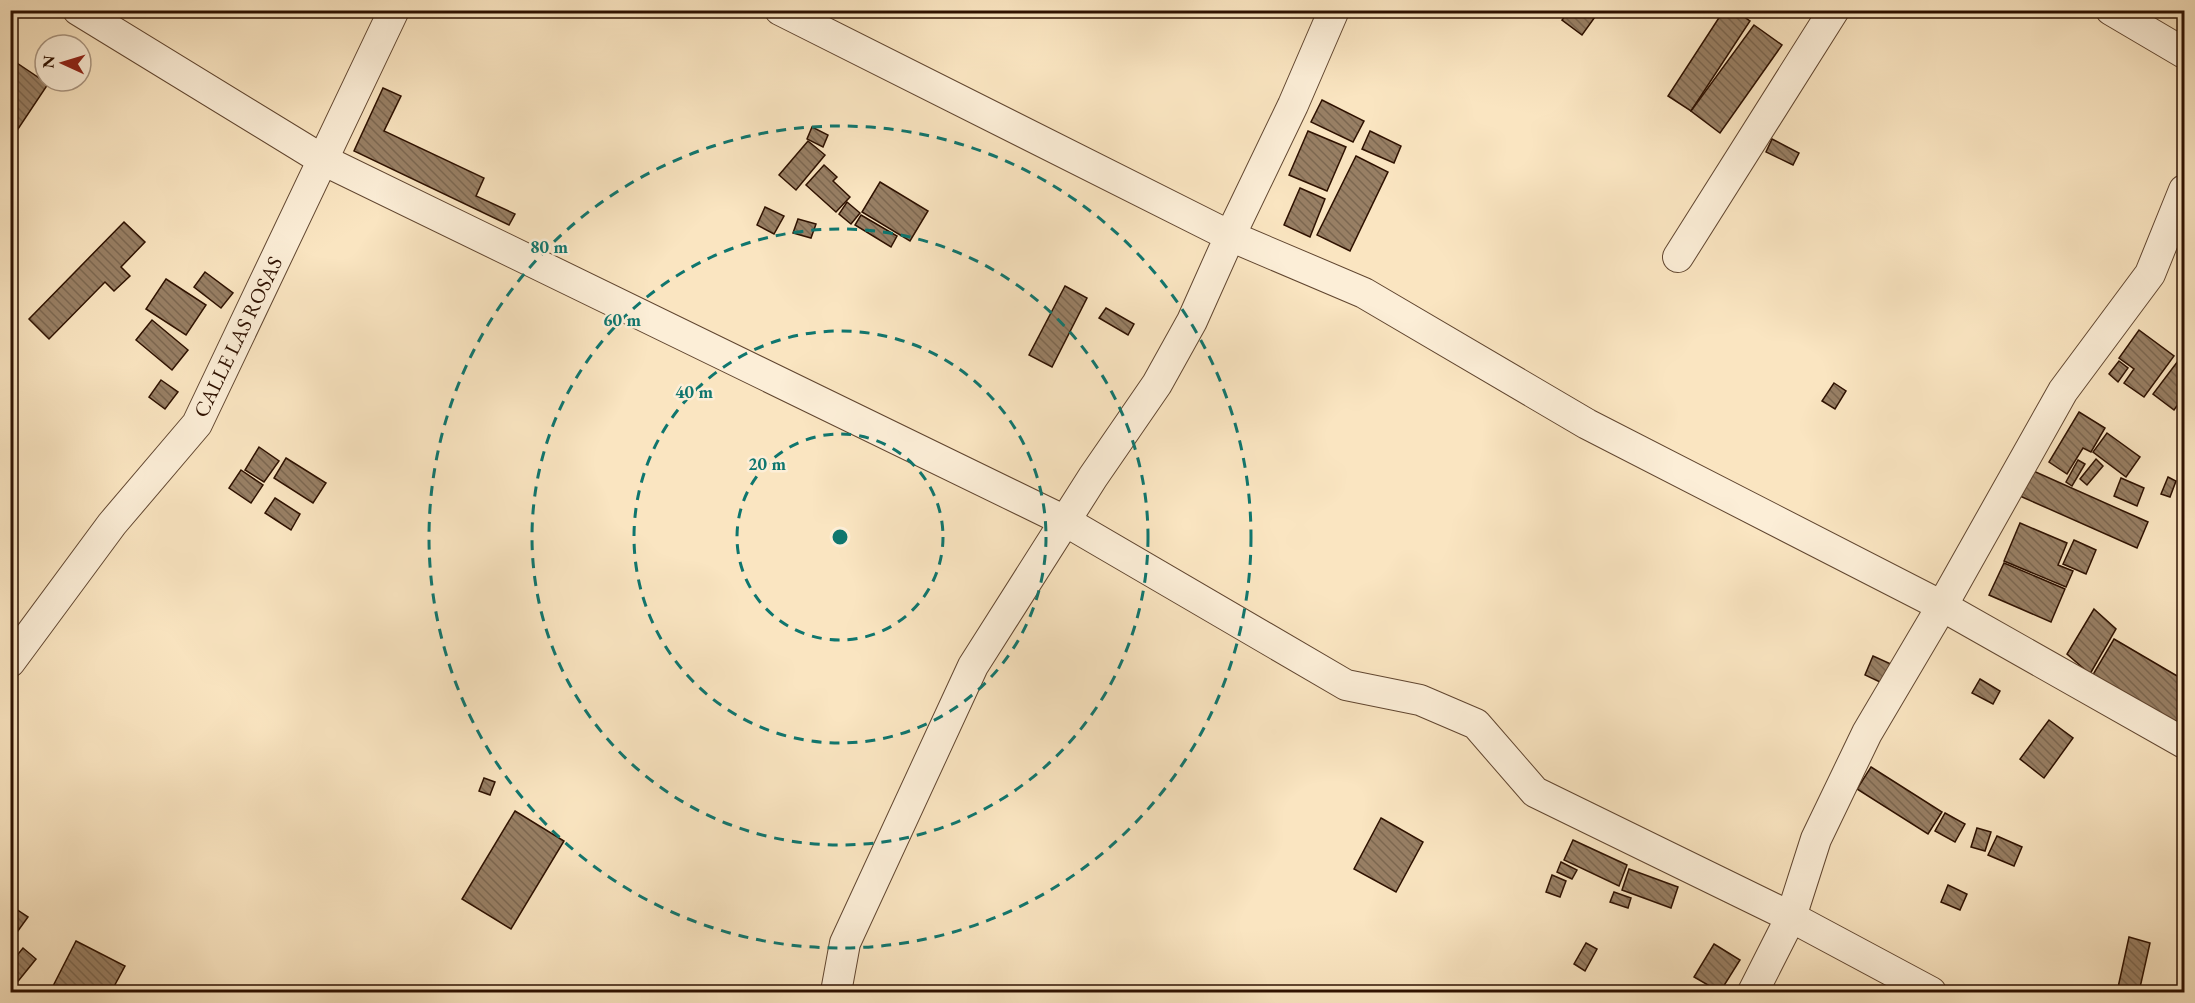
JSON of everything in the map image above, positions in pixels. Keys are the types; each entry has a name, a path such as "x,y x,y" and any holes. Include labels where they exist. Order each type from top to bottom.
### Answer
{"street":[{"path":"78,10 323,160 1065,521 1346,685 1419,700 1476,724 1534,792 1791,917 1931,993"},
{"name":"CALLE LAS ROSAS","path":"10,662 112,524 197,424 394,10"},
{"path":"780,10 1230,237 1364,293 1587,424 1942,606 2184,743"},
{"path":"836,993 844,943 968,677 1093,477 1157,384 1192,321 1293,105 1334,10"},
{"path":"1678,257 1834,10"},
{"path":"2111,10 2184,53"},
{"path":"1753,993 1791,917 1816,839 1868,733 2063,391 2150,273 2184,190"}],"building":[{"path":"1570,10 1600,10 1582,35 1562,20"},
{"path":"1724,10 1734,10 1750,21 1691,111 1668,96"},
{"path":"1754,25 1782,45 1720,133 1691,111"},
{"path":"11,59 33,74 33,93 42,93 10,141"},
{"path":"383,88 401,96 384,131 484,178 476,196 515,214 509,225 354,151"},
{"path":"1322,100 1364,121 1353,142 1311,122"},
{"path":"812,127 828,135 823,147 807,139"},
{"path":"1308,131 1346,147 1327,191 1289,175"},
{"path":"1370,131 1401,146 1394,163 1362,149"},
{"path":"1772,139 1799,153 1793,165 1766,152"},
{"path":"808,141 825,155 796,190 779,175"},
{"path":"1356,156 1388,172 1350,251 1317,235"},
{"path":"824,165 837,177 833,181 850,197 836,212 806,185"},
{"path":"880,182 928,211 910,241 862,212"},
{"path":"1300,188 1325,199 1310,237 1284,225"},
{"path":"847,202 860,213 851,224 839,214"},
{"path":"765,207 784,216 774,234 757,225"},
{"path":"861,215 897,236 891,247 855,225"},
{"path":"798,219 816,224 811,238 793,233"},
{"path":"124,222 145,242 121,267 130,276 114,291 105,282 49,339 29,319"},
{"path":"205,272 233,293 221,308 194,287"},
{"path":"166,279 206,305 186,335 146,309"},
{"path":"1065,286 1087,298 1052,367 1029,355"},
{"path":"1106,308 1134,324 1128,335 1099,318"},
{"path":"152,320 188,350 172,370 136,340"},
{"path":"2139,330 2174,356 2144,397 2124,383 2134,369 2119,358"},
{"path":"2184,353 2184,396 2174,410 2153,394"},
{"path":"2119,361 2128,368 2118,382 2109,374"},
{"path":"161,380 178,392 165,409 149,397"},
{"path":"1834,383 1846,391 1835,409 1822,401"},
{"path":"2079,412 2105,428 2091,452 2083,448 2067,474 2049,462"},
{"path":"2107,433 2140,457 2126,477 2093,452"},
{"path":"259,447 279,461 264,482 245,470"},
{"path":"286,458 326,483 313,503 274,478"},
{"path":"2096,459 2103,466 2087,485 2080,479"},
{"path":"2078,460 2085,464 2072,486 2066,482"},
{"path":"241,470 263,485 251,503 229,488"},
{"path":"2031,470 2148,522 2137,548 2020,496"},
{"path":"2168,477 2176,481 2170,497 2161,494"},
{"path":"2121,478 2144,488 2137,506 2114,496"},
{"path":"275,498 300,514 291,530 265,513"},
{"path":"2020,523 2067,543 2058,565 2073,571 2066,587 2004,561"},
{"path":"2074,540 2096,550 2086,574 2063,564"},
{"path":"2004,563 2065,589 2051,622 1989,595"},
{"path":"2094,609 2116,629 2090,674 2067,654"},
{"path":"2114,639 2184,680 2184,739 2088,683"},
{"path":"1873,656 1891,664 1882,683 1865,675"},
{"path":"1980,679 2000,691 1993,704 1972,693"},
{"path":"2049,720 2073,738 2044,778 2020,759"},
{"path":"1871,767 1942,812 1928,834 1857,789"},
{"path":"484,778 495,782 490,795 479,791"},
{"path":"515,811 564,841 511,929 462,899"},
{"path":"1945,813 1965,824 1955,842 1935,831"},
{"path":"1381,818 1423,842 1396,892 1354,869"},
{"path":"1977,828 1991,832 1985,851 1971,847"},
{"path":"1997,836 2022,847 2014,866 1988,855"},
{"path":"1573,840 1627,865 1619,886 1564,860"},
{"path":"1561,862 1577,870 1572,879 1557,872"},
{"path":"1629,869 1678,887 1671,908 1622,890"},
{"path":"1552,875 1566,881 1560,897 1546,892"},
{"path":"1948,885 1967,894 1960,910 1941,902"},
{"path":"1614,892 1631,898 1628,908 1610,902"},
{"path":"10,905 28,917 10,942"},
{"path":"2129,937 2150,943 2139,992 2117,992"},
{"path":"76,941 125,966 111,992 50,992"},
{"path":"1586,943 1597,949 1585,971 1574,964"},
{"path":"1714,944 1740,960 1720,992 1694,977"},
{"path":"23,948 36,959 15,985 10,981 10,964"}]}
